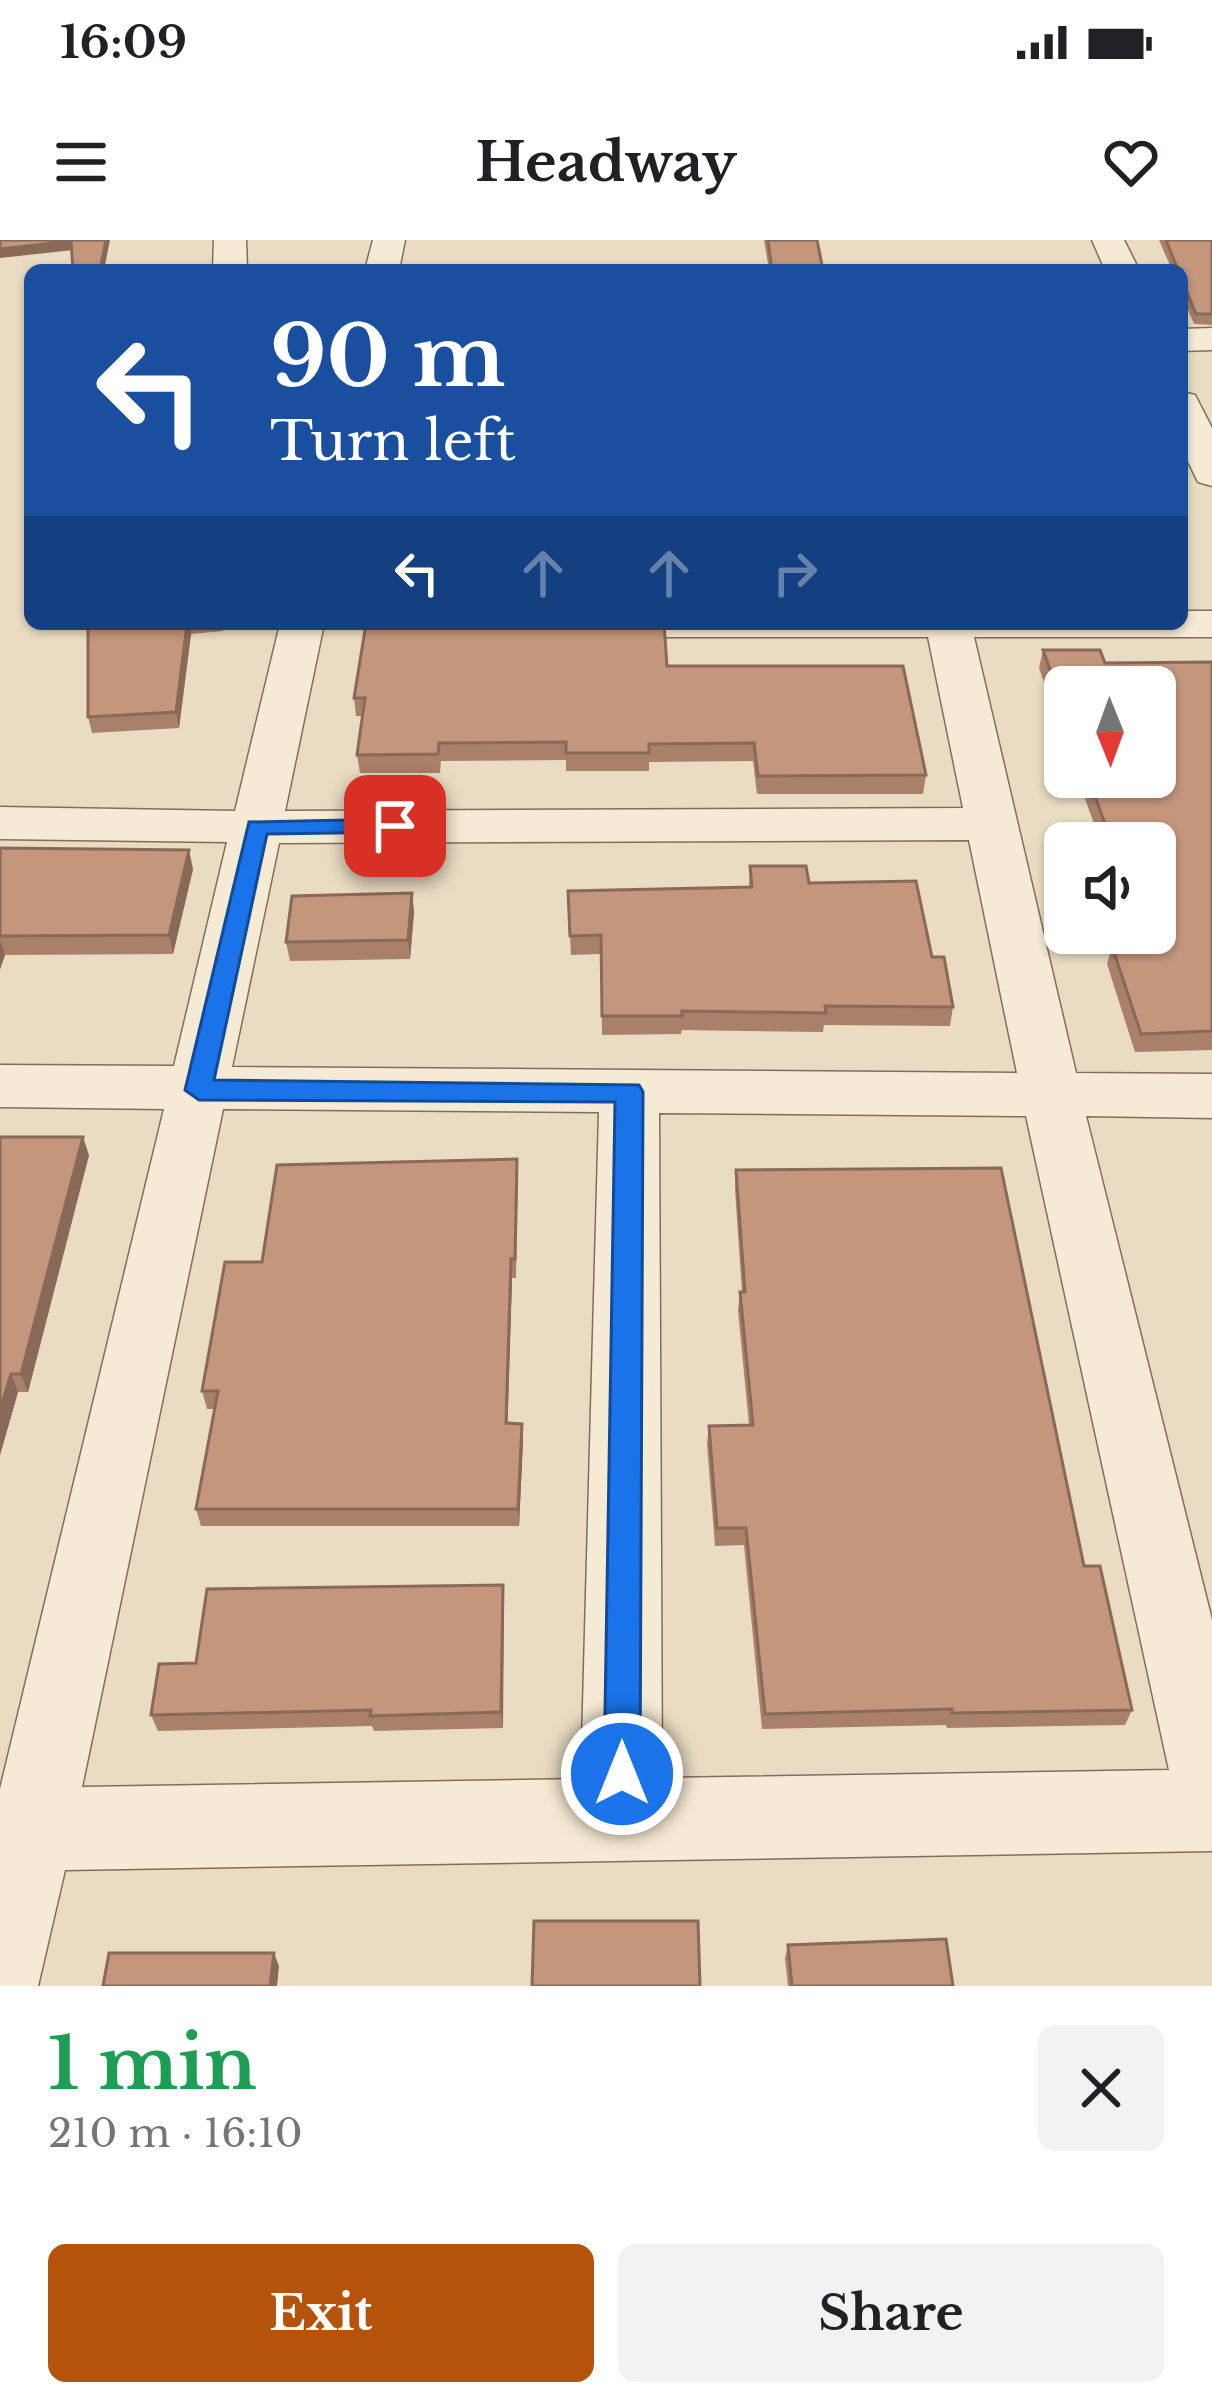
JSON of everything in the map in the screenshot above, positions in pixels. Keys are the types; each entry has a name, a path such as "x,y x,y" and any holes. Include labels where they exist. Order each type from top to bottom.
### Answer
{"street":[{"path":"1188,417 1211,468"},
{"path":"0,1974 16,1830 199,1090 301,630"},
{"path":"950,630 1051,1095 1212,1782"},
{"path":"0,823 257,827 992,824"},
{"path":"0,1086 1212,1096"},
{"path":"621,1819 629,1092"},
{"path":"16,1830 1212,1810"}],"building":[{"path":"0,240 106,240 101,264 73,264 71,241 0,249"},
{"path":"768,240 817,240 822,264 771,264"},
{"path":"1166,240 1212,240 1212,314 1196,314 1188,295 1188,264 1176,264"},
{"path":"88,630 186,630 176,712 88,717"},
{"path":"365,630 664,630 667,666 903,666 926,775 758,776 754,743 649,744 649,753 566,753 566,742 439,743 438,754 357,755 365,698 354,698"},
{"path":"1043,650 1100,650 1105,663 1212,662 1212,1031 1141,1034 1115,954 1176,954 1176,822 1104,822 1096,798 1176,798 1176,666 1049,666"},
{"path":"0,848 189,850 169,935 0,936"},
{"path":"750,866 806,866 809,883 916,881 932,957 944,957 953,1007 825,1006 826,1013 682,1011 682,1016 602,1016 601,935 570,936 568,891 752,887"},
{"path":"412,893 408,940 286,942 292,896"},
{"path":"0,1137 83,1137 21,1374 11,1374 0,1410"},
{"path":"517,1159 506,1423 522,1424 518,1509 196,1509 218,1391 202,1391 225,1262 262,1262 277,1165"},
{"path":"1001,1168 1084,1566 1100,1566 1132,1710 765,1714 746,1528 717,1528 709,1426 753,1425 740,1292 745,1292 736,1170"},
{"path":"503,1585 501,1712 151,1715 159,1664 196,1663 207,1589"},
{"path":"534,1921 698,1921 700,1986 532,1986"},
{"path":"946,1939 953,1986 792,1986 788,1945"},
{"path":"109,1953 274,1953 270,1986 103,1986"}],"route":[{"path":"395,826 257,827 199,1090 629,1092 622,1774"}]}
